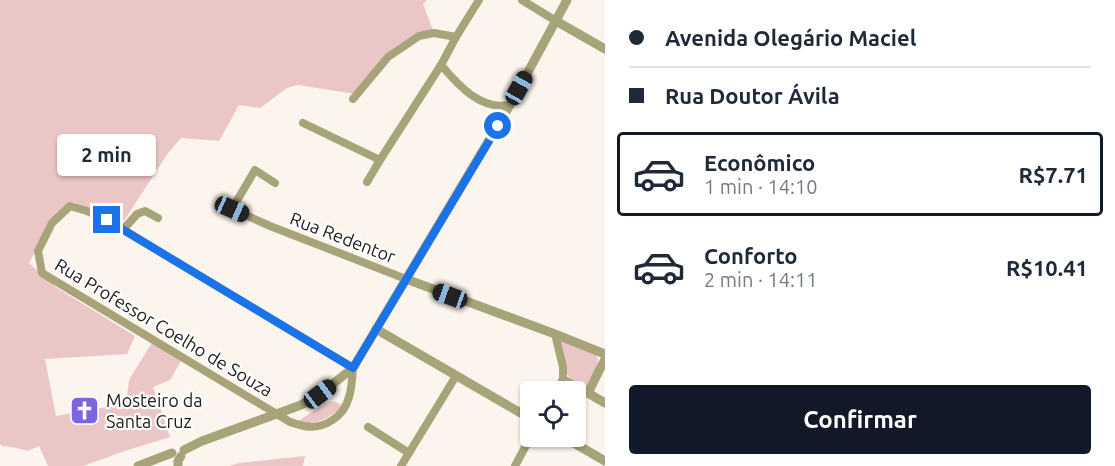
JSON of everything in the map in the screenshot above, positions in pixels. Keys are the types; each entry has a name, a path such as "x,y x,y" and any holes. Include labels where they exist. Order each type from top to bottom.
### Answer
{"street":[{"path":"367,182 479,0"},
{"path":"522,0 605,49"},
{"path":"138,466 179,456 202,441 301,405 320,394 353,368 510,105 567,0"},
{"path":"353,99 388,57 419,36 434,33 456,37"},
{"path":"441,65 474,97 489,105 501,107 510,105"},
{"path":"303,123 380,160"},
{"name":"Rua Redentor","path":"275,183 255,170 232,209 406,279 605,354"},
{"name":"Rua Professor Coelho de Souza","path":"123,230 87,210 70,206 52,223 38,251 42,273 276,413"},
{"path":"158,218 145,212 136,214 123,230 353,368"},
{"path":"376,329 520,413"},
{"path":"555,334 563,367 563,379 605,403"},
{"path":"588,393 605,359"},
{"path":"276,413 290,422 306,427 321,426 333,420 343,411 349,399 353,368"},
{"path":"401,466 456,376"},
{"path":"368,427 409,453"},
{"path":"514,466 525,447"},
{"path":"581,447 605,461"}],"shaded area":[{"path":"0,0 427,0 423,4 434,33 393,49 355,94 298,85 287,88 260,108 239,105 219,141 181,138 168,153 120,227 73,202 52,221 29,263 57,288 135,336 127,354 45,359 56,416 118,405 127,396 129,380 153,341 182,359 170,380 153,387 170,437 83,466 48,466 39,446 28,451 0,444"},
{"path":"559,338 595,352 598,361 587,387 586,381 575,381 569,377"},
{"path":"334,401 341,405 330,416 310,423 297,422 325,403"},
{"path":"305,456 303,466 229,466 239,463"}],"place":[{"name":"Mosteiro da Santa Cruz","path":"85,410"}],"route":[{"path":"107,220 353,368 498,126"}]}
